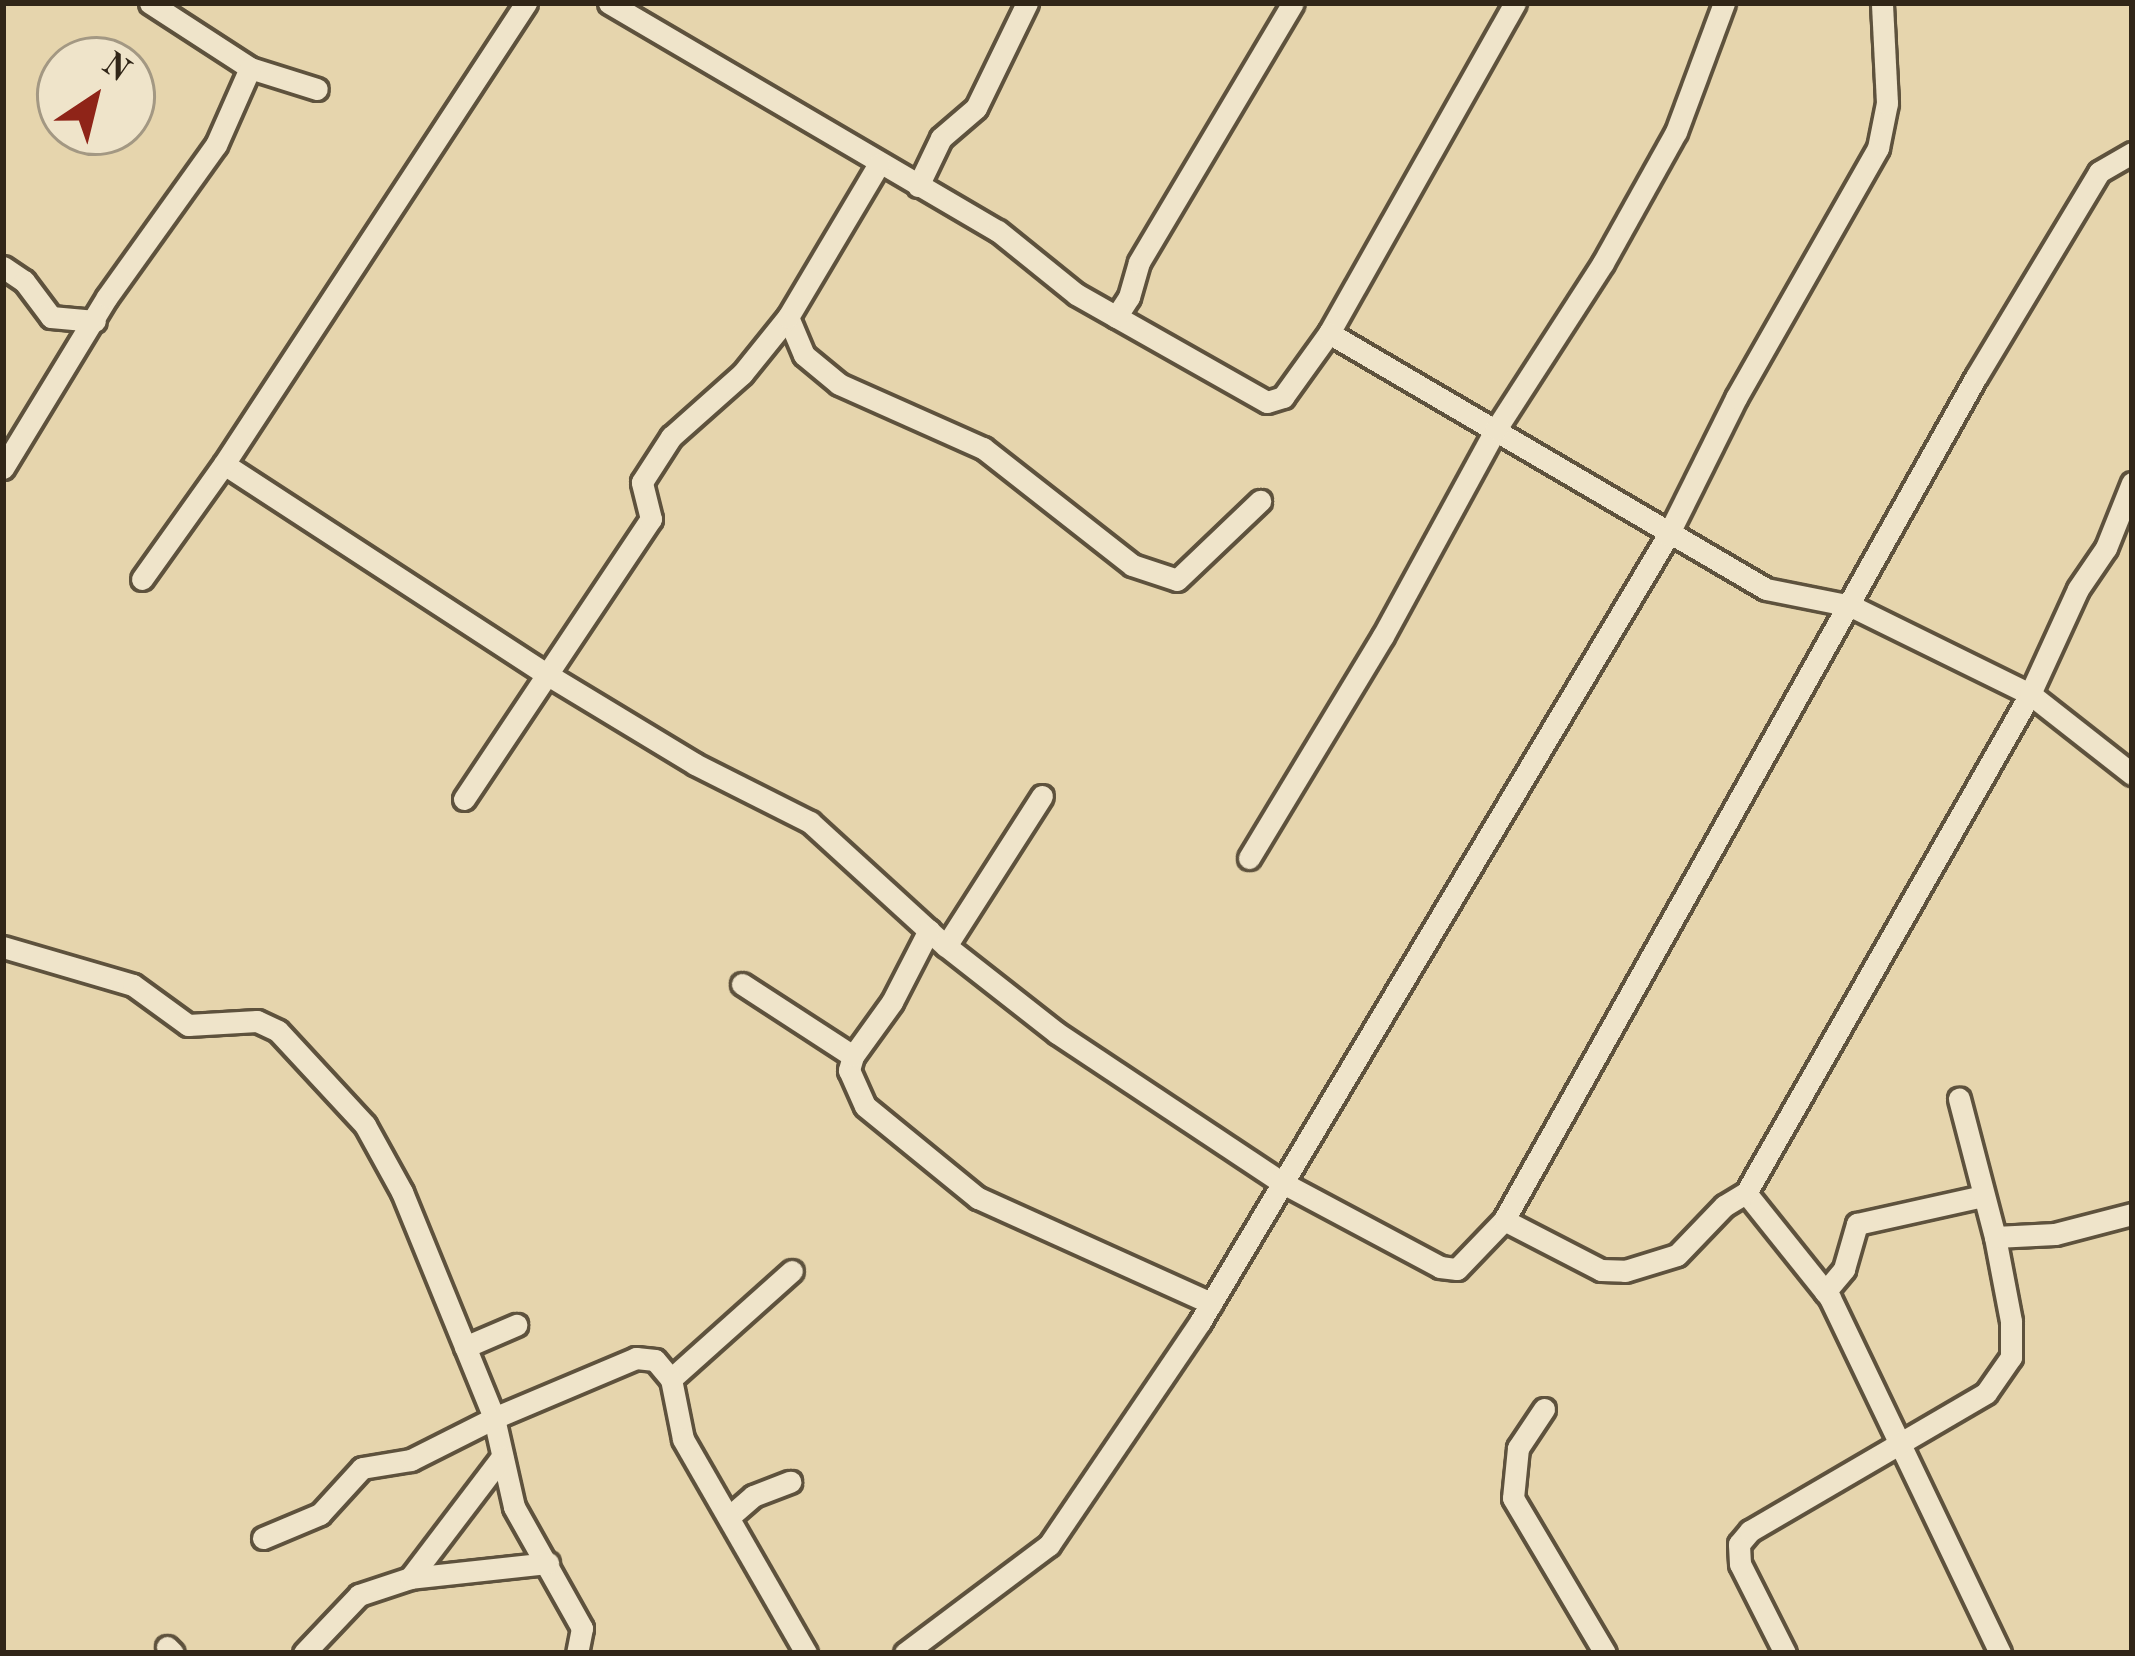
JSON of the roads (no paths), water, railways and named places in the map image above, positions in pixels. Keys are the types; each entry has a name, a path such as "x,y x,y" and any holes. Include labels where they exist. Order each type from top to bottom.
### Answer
{"street":[{"path":"150,3 250,68 317,89"},
{"path":"142,580 224,464 526,3"},
{"path":"609,3 998,232 1076,294 1267,402 1283,397 1329,333 1515,3"},
{"path":"918,186 941,138 976,108 1027,3"},
{"path":"1116,317 1130,297 1139,262 1293,3"},
{"path":"1249,858 1384,636 1496,429 1603,263 1676,132 1724,3"},
{"path":"904,1653 1049,1545 1211,1304 1668,535 1736,398 1878,148 1887,104 1882,3"},
{"path":"3,468 94,321 216,145 250,68"},
{"path":"224,464 548,675 695,764 810,822 937,938 1057,1033 1281,1182 1440,1267 1457,1269 1504,1220 1976,377 2099,172 2132,153"},
{"path":"464,799 651,519 642,482 671,437 742,374 788,317 879,164"},
{"path":"3,267 24,281 51,316 94,321"},
{"path":"788,317 804,355 839,384 983,448 1132,565 1178,580 1260,501"},
{"path":"1329,333 1766,589 1851,606 2030,694 2132,774"},
{"path":"1504,1220 1601,1270 1625,1271 1677,1255 1724,1206 1746,1193 2030,694 2078,589 2106,548 2132,483"},
{"path":"1042,796 853,1056 849,1070 865,1106 978,1198 1211,1304"},
{"path":"3,947 133,985 188,1025 257,1021 278,1030 365,1125 402,1192 494,1418 520,1522 582,1628 577,1653"},
{"path":"742,984 853,1056"},
{"path":"1785,1653 1740,1564 1738,1544 1750,1531 1987,1393 2011,1357 2011,1321 1995,1238 1959,1099"},
{"path":"1746,1193 1825,1292 1841,1331 1861,1356 1898,1446 2000,1653"},
{"path":"1825,1292 1844,1269 1857,1224 1983,1196"},
{"path":"1995,1238 2055,1234 2132,1214"},
{"path":"671,1379 792,1271"},
{"path":"464,1347 516,1324"},
{"path":"263,1538 320,1514 362,1468 411,1460 494,1418 636,1358 655,1360 671,1379 683,1439 806,1653"},
{"path":"1544,1409 1518,1448 1514,1498 1605,1653"},
{"path":"410,1578 502,1457"},
{"path":"729,1517 753,1496 790,1482"},
{"path":"304,1653 359,1594 410,1578 548,1563"}]}
